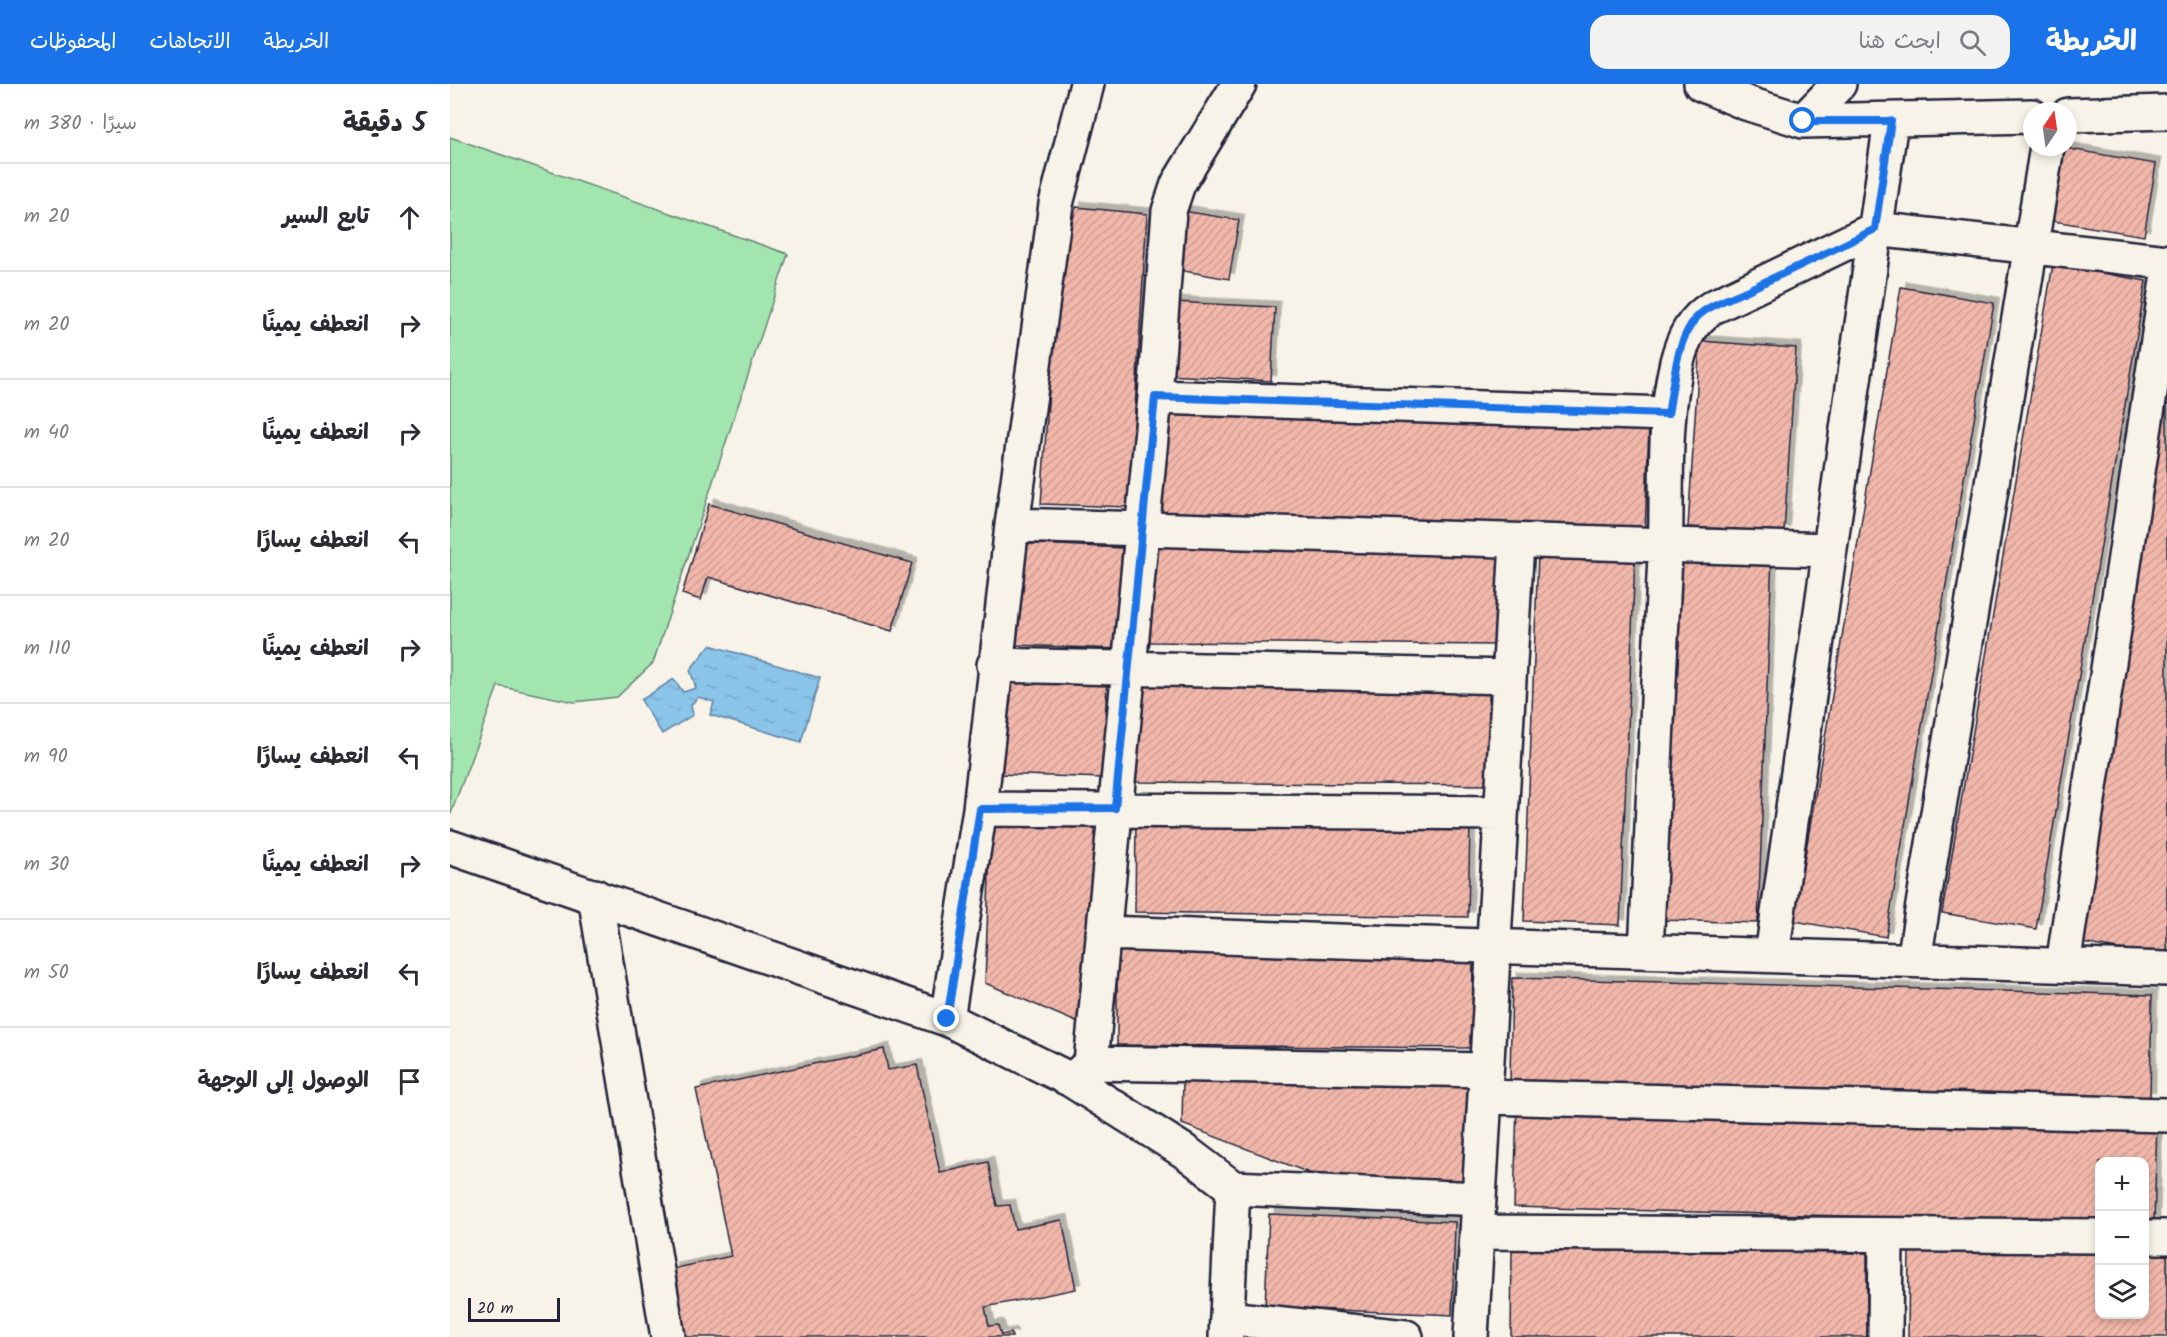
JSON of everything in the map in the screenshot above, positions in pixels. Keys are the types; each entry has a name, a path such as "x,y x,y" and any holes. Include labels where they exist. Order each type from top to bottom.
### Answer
{"street":[{"path":"947,1019 980,809 994,665 1056,204 1087,84"},
{"path":"1081,1072 1103,933 1143,530 1172,198 1178,184 1239,84"},
{"path":"1701,84 1746,103 1803,121 1891,121 2023,116"},
{"path":"1803,121 1839,84"},
{"path":"2077,115 2167,112"},
{"path":"1772,955 1891,121"},
{"path":"1914,960 2046,156"},
{"path":"1646,951 1665,545 1668,414 1677,362 1684,338 1697,317 1801,264 1839,249 1875,229 2167,262"},
{"path":"2063,965 2167,281"},
{"path":"1155,397 1668,414"},
{"path":"1012,525 1830,550"},
{"path":"1471,1337 1518,542"},
{"path":"994,665 1129,670 1509,677"},
{"path":"980,809 1115,808 1501,813"},
{"path":"450,847 947,1019 1081,1072 1233,1188 1479,1198"},
{"path":"595,896 668,1337"},
{"path":"1103,933 2167,969"},
{"path":"1081,1072 1485,1083 2167,1115"},
{"path":"1233,1188 1227,1327 1407,1337"},
{"path":"1477,1233 2095,1236"},
{"path":"1885,1337 1886,1234"},
{"path":"2149,1237 2167,1237"}],"green space":[{"path":"450,137 788,254 653,663 617,697 574,702 498,686 450,816"}],"water":[{"path":"710,645 820,678 801,742 710,715 714,702 698,697 691,705 693,715 662,734 641,700 674,679 683,692 696,688 690,670"}],"building":[{"path":"2077,150 2156,164 2144,236 2047,220 2058,156 2077,156"},
{"path":"1076,207 1147,214 1129,507 1041,504 1056,289"},
{"path":"1183,211 1239,220 1229,279 1173,269"},
{"path":"2053,264 2146,281 2036,929 1942,913"},
{"path":"1901,287 1994,303 1886,937 1794,921"},
{"path":"1173,302 1275,307 1271,381 1168,375"},
{"path":"1700,341 1796,348 1784,532 1688,527"},
{"path":"2167,372 2167,957 2075,942"},
{"path":"1165,407 1649,426 1645,532 1161,513"},
{"path":"709,504 912,563 892,631 708,577 701,600 682,594"},
{"path":"1018,543 1122,548 1119,649 1014,645"},
{"path":"1151,545 1506,548 1506,645 1150,642"},
{"path":"1676,552 1772,556 1758,923 1661,920"},
{"path":"1538,554 1635,558 1620,925 1524,921"},
{"path":"1002,672 1107,677 1103,778 998,774"},
{"path":"1133,685 1489,688 1489,785 1133,782"},
{"path":"1136,820 1470,825 1468,917 1135,912"},
{"path":"991,823 1096,827 1083,1025 985,983"},
{"path":"1117,948 1473,951 1472,1048 1117,1045"},
{"path":"1512,978 2152,995 2150,1097 1510,1080"},
{"path":"884,1049 888,1070 917,1065 940,1173 988,1162 997,1206 1010,1205 1015,1229 1062,1220 1076,1289 985,1307 989,1326 998,1325 1001,1335 1011,1333 1012,1337 684,1337 672,1269 731,1256 696,1089"},
{"path":"1183,1078 1469,1082 1467,1184 1325,1179 1182,1124"},
{"path":"1517,1105 2157,1123 2154,1225 2149,1224 2149,1157 2095,1157 2095,1223 1514,1207"},
{"path":"1269,1214 1455,1222 1452,1315 1265,1307"},
{"path":"1512,1250 1867,1253 1867,1337 1511,1337"},
{"path":"1909,1250 2095,1254 2095,1319 2149,1319 2149,1255 2167,1255 2167,1337 1908,1337"}],"route":[{"path":"947,1019 980,809 1115,808 1155,397 1668,414 1677,362 1684,338 1697,317 1801,264 1839,249 1875,229 1891,121 1803,121"}]}
